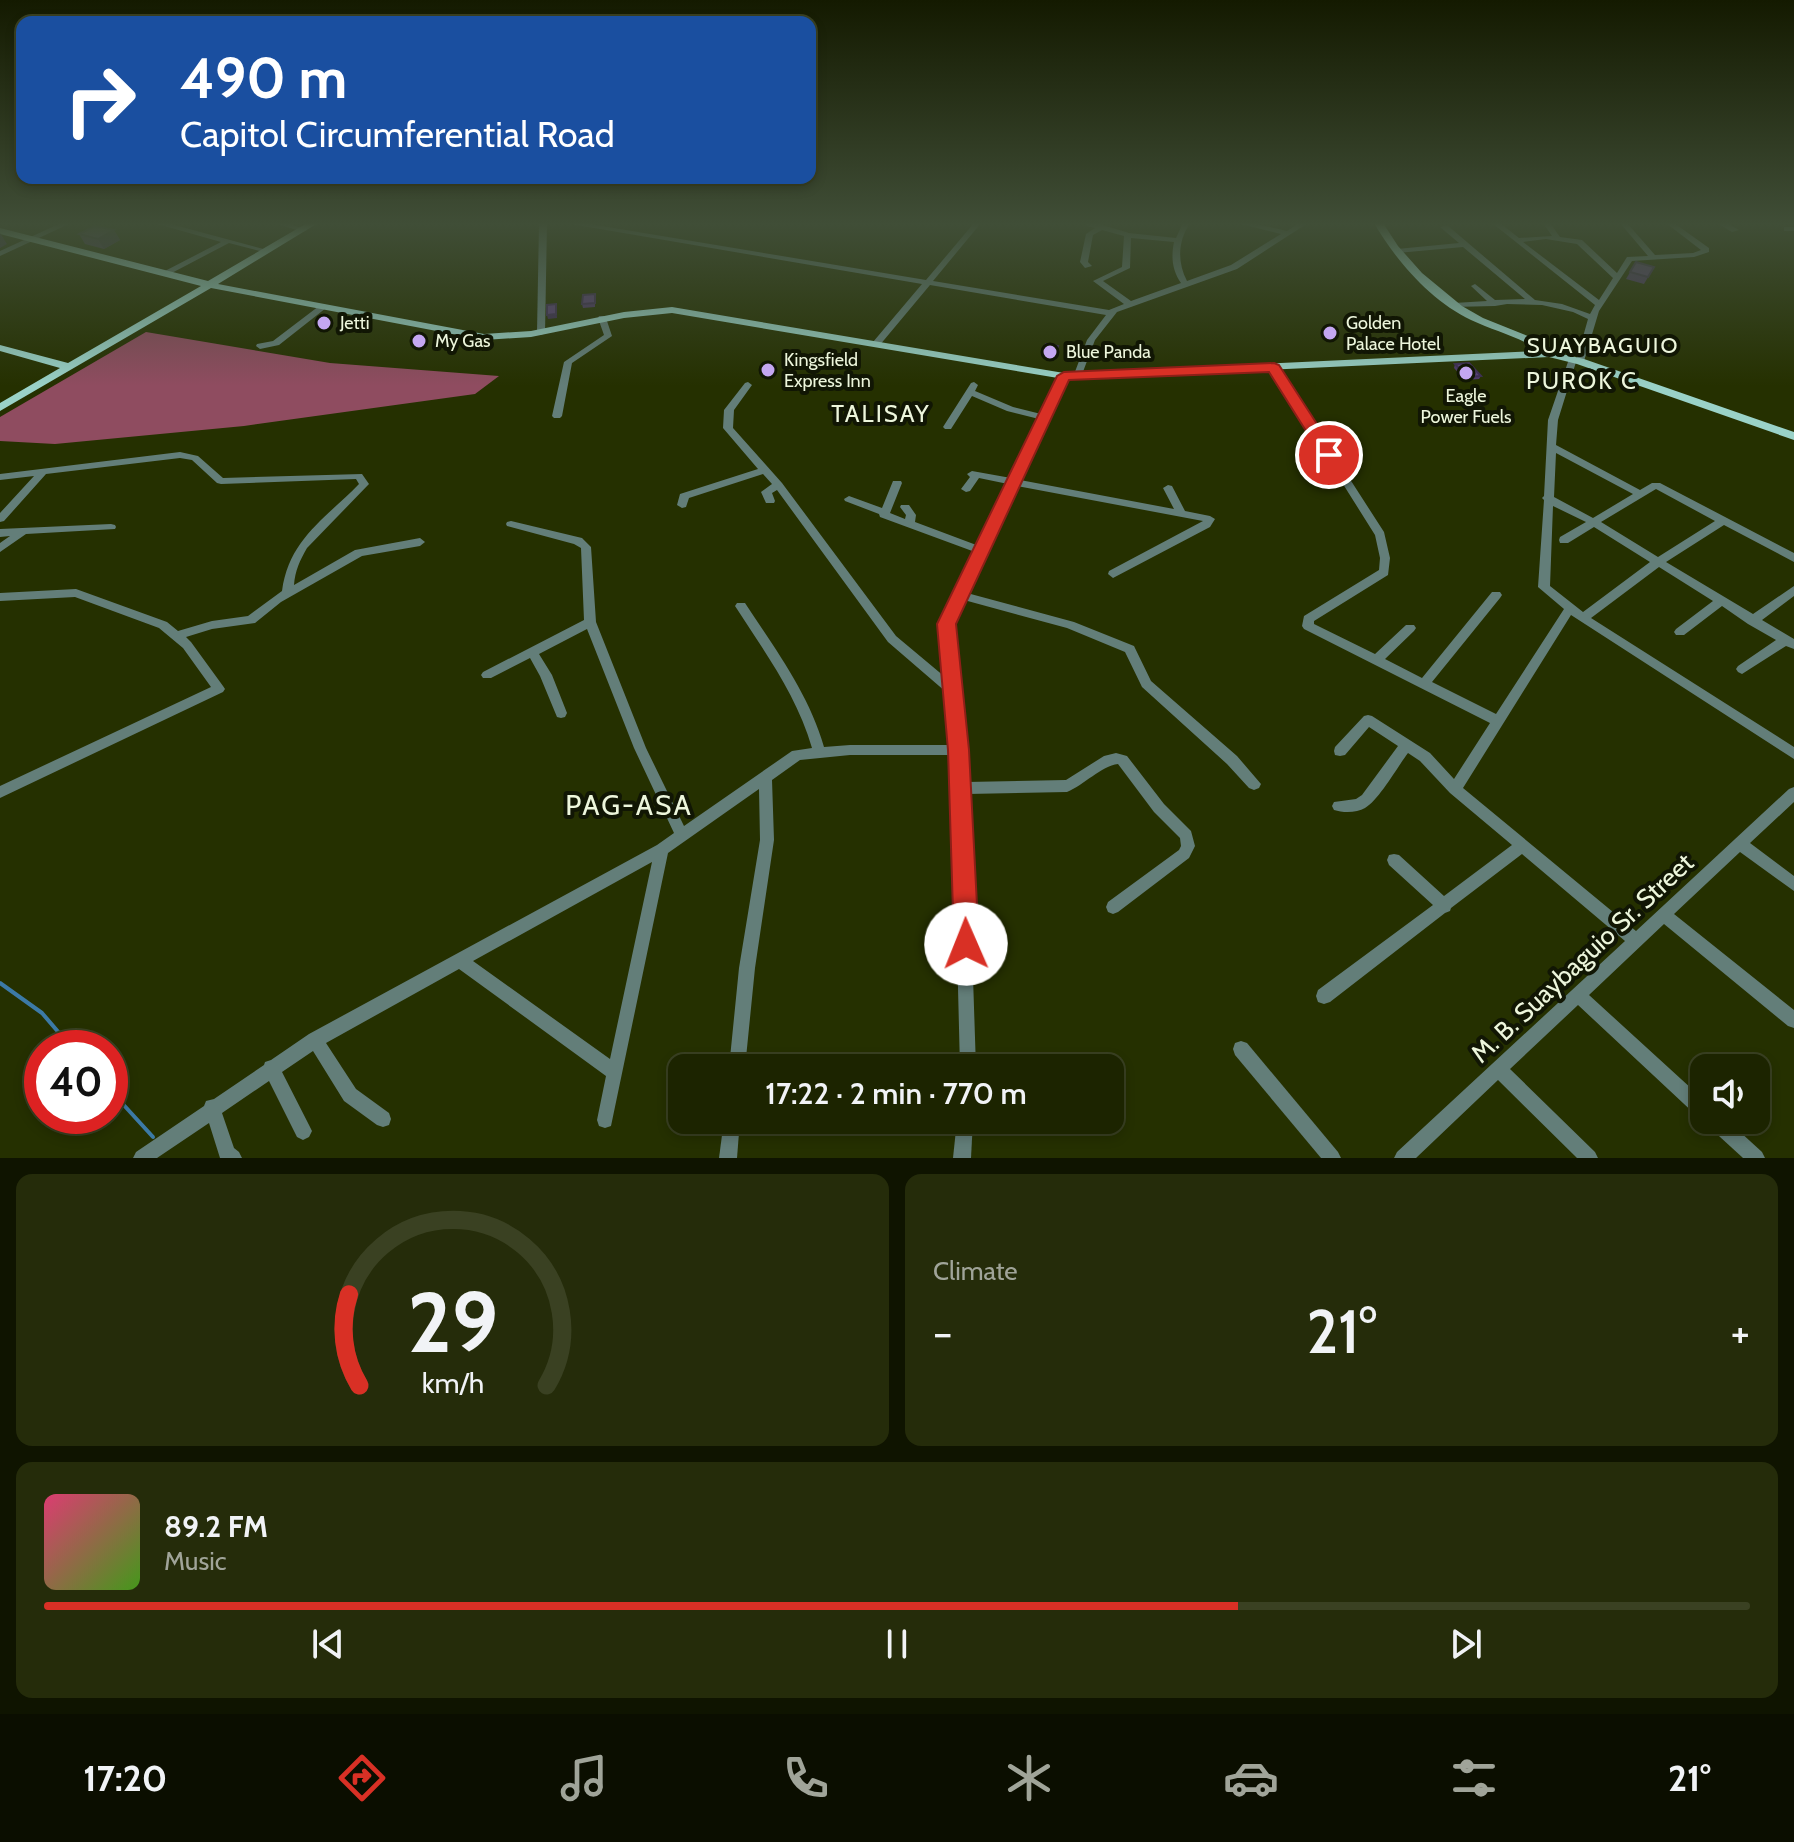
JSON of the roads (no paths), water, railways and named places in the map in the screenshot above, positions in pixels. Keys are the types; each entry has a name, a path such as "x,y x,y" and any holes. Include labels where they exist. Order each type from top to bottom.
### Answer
{"main road":[{"path":"178,277 471,336 514,337 602,318 672,310 1070,376 1549,354 1577,360 1794,436"},
{"path":"0,408 223,277"},
{"path":"1424,277 1454,305 1472,317 1534,343 1549,354"},
{"path":"0,348 69,367"}],"street":[{"path":"541,333 542,277"},
{"path":"904,277 1110,313"},
{"path":"876,344 932,277"},
{"path":"1106,277 1097,281 1128,303"},
{"path":"1181,277 1185,284"},
{"path":"968,1054 960,788 947,624 958,594 1046,418 1110,313 1128,303 1205,277"},
{"path":"1502,277 1533,302"},
{"path":"1564,277 1599,304"},
{"path":"1617,278 1592,318 1555,411 1547,498 1544,587 1583,618 1794,754"},
{"path":"1475,286 1495,304"},
{"path":"1454,305 1533,302 1565,305 1592,318"},
{"path":"260,346 276,343 322,308"},
{"path":"557,416 568,362 608,336 602,318"},
{"path":"1274,368 1380,535 1385,558 1384,572 1308,619 1308,626 1496,720"},
{"path":"748,385 729,410 726,422 778,485 892,639 953,691"},
{"path":"948,427 972,389 1010,409 1046,418"},
{"path":"1553,447 1638,493"},
{"path":"0,477 180,455 195,458 221,481 359,476 364,484 296,553 289,571 287,593"},
{"path":"682,505 684,496 764,470"},
{"path":"0,519 44,471"},
{"path":"966,489 974,474 1210,521 1113,574"},
{"path":"883,512 897,483"},
{"path":"770,501 766,492 778,485"},
{"path":"1564,540 1653,485 1794,558"},
{"path":"1168,488 1181,513"},
{"path":"1547,498 1593,522 1789,643"},
{"path":"849,499 883,512 888,518 980,550"},
{"path":"905,507 911,515 909,525"},
{"path":"1583,618 1658,562 1724,520"},
{"path":"511,524 578,541 586,547 590,622 640,748 681,834"},
{"path":"0,533 111,527"},
{"path":"0,548 24,531"},
{"path":"176,636 212,625 251,620 287,593 359,553 420,542"},
{"path":"1752,621 1794,590"},
{"path":"0,597 76,593 163,625 187,645 219,689 0,792"},
{"path":"958,594 1070,625 1130,649 1146,684 1232,760 1254,784"},
{"path":"1423,685 1496,595"},
{"path":"1680,632 1720,602"},
{"path":"741,606 796,695 813,729 819,751"},
{"path":"1455,789 1570,608"},
{"path":"487,675 590,622"},
{"path":"1376,660 1410,628"},
{"path":"1742,669 1789,643"},
{"path":"532,652 546,675 561,713"},
{"path":"1340,751 1368,720 1407,744 1425,757 1455,789 1637,941"},
{"path":"1339,806 1359,805 1367,799 1407,744"},
{"path":"142,1158 212,1107 315,1040 662,849 797,755 819,751 958,750"},
{"path":"960,788 1067,786 1081,781 1105,758 1114,756 1122,760 1159,808 1186,835 1188,846 1184,854 1113,907"},
{"path":"738,1054 747,968 767,840 765,777"},
{"name":"M. B. Suaybaguio Sr. Street","path":"1403,1158 1794,793"},
{"path":"1740,844 1794,884"},
{"path":"1324,996 1523,845"},
{"path":"605,1120 662,849"},
{"path":"1394,860 1445,906"},
{"path":"1663,914 1794,1020"},
{"path":"459,960 614,1072"},
{"path":"1579,996 1690,1098"},
{"path":"315,1040 350,1095 383,1119"},
{"path":"1241,1049 1332,1158"},
{"path":"271,1068 303,1131"},
{"path":"1498,1069 1589,1158"},
{"path":"212,1107 227,1154 233,1158"},
{"path":"728,1158 731,1134"},
{"path":"962,1158 964,1134"},
{"path":"1729,1134 1756,1158"}],"waterway":[{"path":"0,983 42,1013 57,1030"},
{"path":"128,1110 153,1137"}],"place":[{"name":"Jetti","path":"324,323"},
{"name":"Golden Palace Hotel","path":"1330,333"},
{"name":"My Gas","path":"419,341"},
{"name":"Blue Panda","path":"1050,352"},
{"name":"Kingsfield Express Inn","path":"768,370"},
{"name":"Eagle Power Fuels","path":"1466,373"}],"district":[{"name":"SUAYBAGUIO","path":"1603,345"},
{"name":"PUROK C","path":"1582,381"},
{"name":"TALISAY","path":"881,414"},
{"name":"PAG-ASA","path":"629,805"}]}
